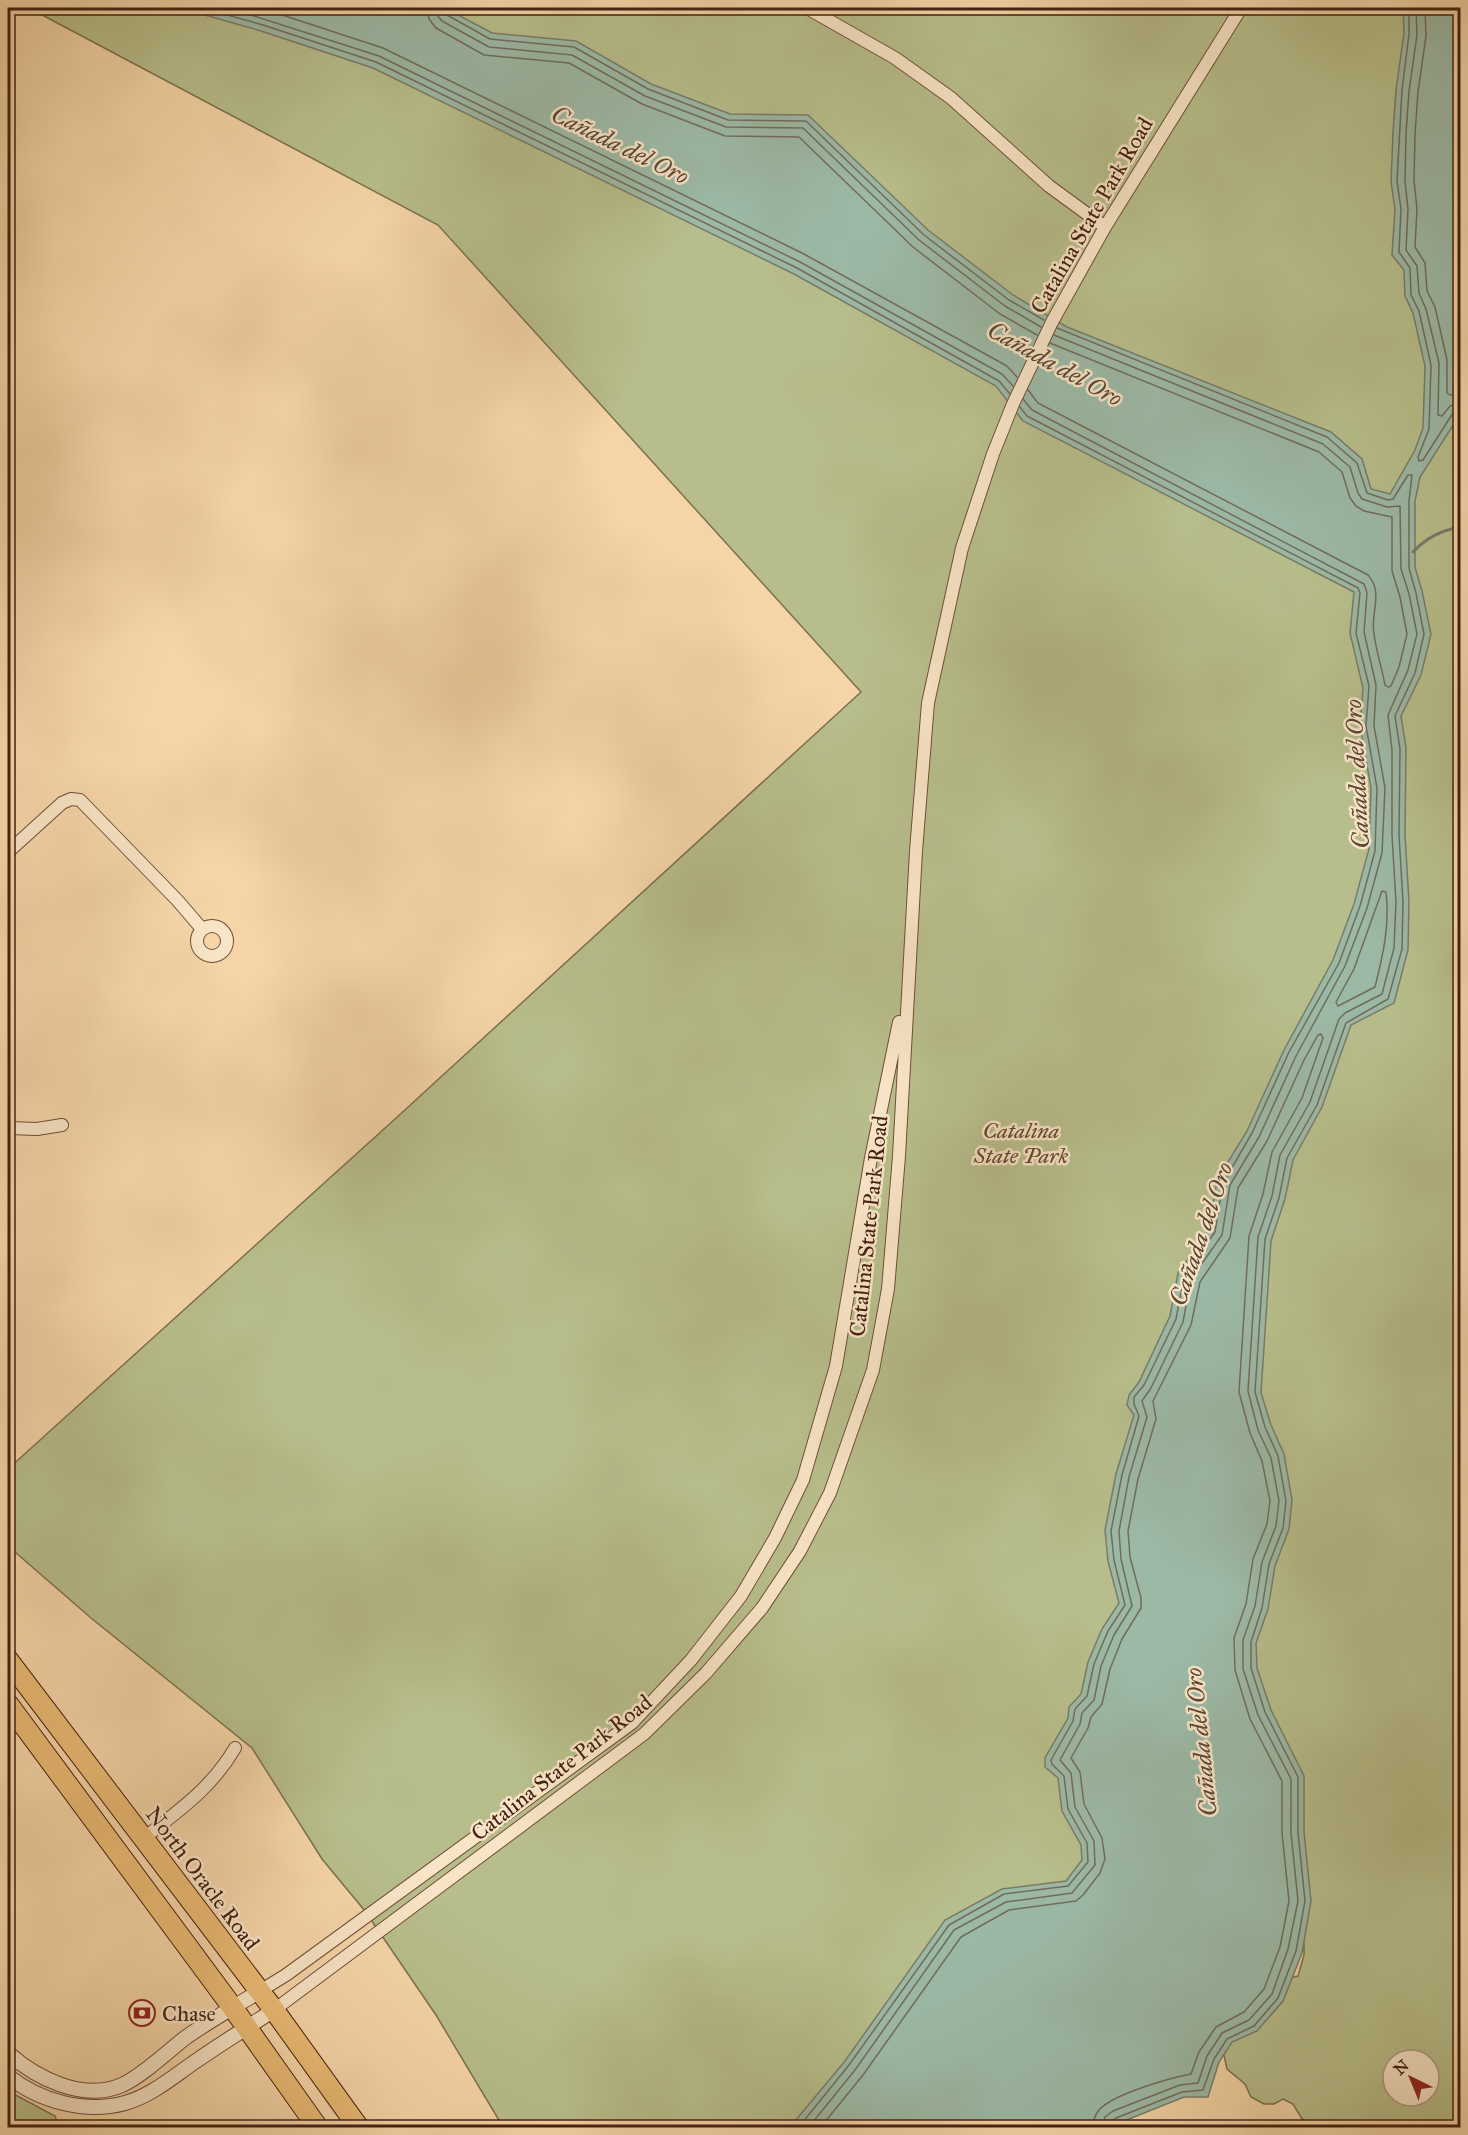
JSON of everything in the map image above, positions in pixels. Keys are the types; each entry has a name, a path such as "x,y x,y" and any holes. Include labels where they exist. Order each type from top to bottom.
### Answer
{"highway":[{"name":"North Oracle Road","path":"8,1660 260,1991 359,2127"},
{"path":"8,1704 247,2027 318,2127"}],"street":[{"path":"807,8 888,53 951,98 1049,186 1105,226"},
{"name":"Catalina State Park Road","path":"8,2076 34,2093 63,2103 95,2107 125,2103 152,2091 274,2010 644,1734 706,1673 762,1608 800,1551 830,1493 873,1370 888,1289 894,1232 907,983 928,703 962,548 993,454 1026,372 1105,226 1241,8"},
{"path":"8,852 62,802 71,799 80,800 171,893 202,929"},
{"name":"Catalina State Park Road","path":"260,1991 286,1975 632,1723 691,1660 741,1596 775,1538 803,1480 836,1366 871,1158 907,983"},
{"path":"8,1128 37,1129 62,1125"},
{"path":"143,1839 207,1787 235,1748"},
{"path":"8,2053 31,2071 61,2085 80,2089 111,2088 129,2081 207,2022 260,1991"}],"green space":[{"name":"Catalina State Park","path":"29,8 1460,8 1460,2127 1326,2127 1302,2119 1293,2104 1283,2099 1274,2104 1264,2104 1251,2097 1245,2084 1227,2069 1223,2051 1284,1979 1298,1976 1304,1955 1304,1944 1104,2127 503,2127 436,2015 365,1911 322,1859 252,1748 91,1618 8,1546 8,1469 395,1119 861,692 438,225"},
{"path":"8,2091 55,2116 59,2127 8,2127"}],"water":[{"name":"Cañada del Oro","path":"180,8 445,8 492,33 576,41 651,84 730,114 808,115 928,230 1013,295 1067,327 1331,432 1362,459 1371,489 1390,494 1415,450 1423,428 1425,366 1413,313 1405,296 1404,270 1392,255 1395,209 1391,182 1393,133 1404,33 1403,8 1460,8 1460,411 1420,477 1415,501 1415,567 1431,634 1421,675 1401,716 1406,748 1405,835 1409,902 1408,950 1394,1003 1351,1025 1322,1107 1293,1160 1285,1199 1271,1241 1261,1393 1271,1425 1284,1454 1292,1500 1289,1529 1275,1566 1268,1609 1256,1643 1257,1668 1271,1710 1304,1776 1304,1832 1311,1901 1302,1953 1283,2001 1257,2031 1232,2042 1219,2062 1208,2097 1184,2097 1112,2127 790,2127 845,2061 945,1920 1002,1889 1066,1881 1082,1860 1081,1845 1062,1811 1058,1778 1045,1767 1045,1758 1068,1718 1069,1707 1081,1694 1088,1662 1102,1629 1119,1603 1108,1561 1105,1530 1116,1474 1134,1415 1127,1405 1129,1395 1139,1382 1170,1316 1178,1273 1209,1230 1217,1180 1247,1131 1284,1050 1333,960 1354,904 1369,849 1371,788 1360,726 1363,688 1350,633 1354,592 1023,421 996,386 794,274 373,68 261,31"}],"waterway":[{"path":"1413,552 1435,535 1460,527"}],"place":[{"name":"Chase","path":"142,2013"}]}
